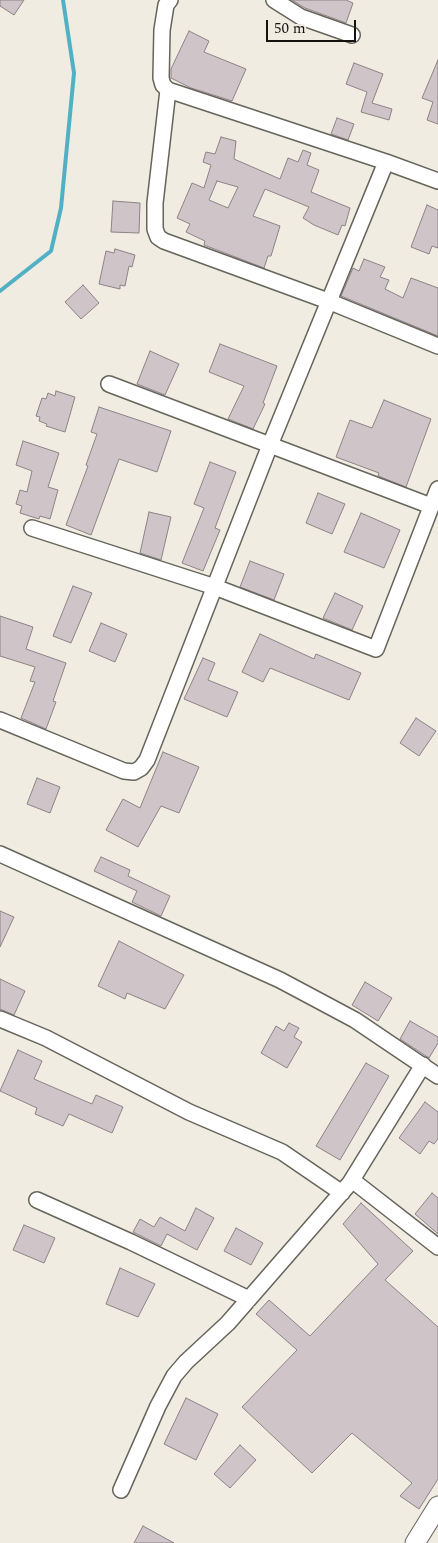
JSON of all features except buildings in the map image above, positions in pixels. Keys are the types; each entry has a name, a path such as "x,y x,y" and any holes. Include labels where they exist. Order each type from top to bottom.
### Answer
{"main road":[{"path":"415,1543 438,1506"}],"street":[{"path":"170,0 166,5 162,30 161,78 163,85 168,90 386,162 438,182"},
{"path":"274,0 301,17 352,35"},
{"path":"168,90 155,204 155,229 158,237 164,241 328,301 438,346"},
{"path":"0,720 124,771 134,772 141,768 147,760 270,445 386,162"},
{"path":"109,384 431,506"},
{"path":"32,528 215,587 376,649 438,489"},
{"path":"0,854 280,980 354,1020 438,1076"},
{"path":"0,1019 46,1038 189,1112 282,1152 342,1193"},
{"path":"121,1490 158,1406 174,1376 250,1299 342,1193 423,1065"},
{"path":"352,1180 438,1247"},
{"path":"37,1200 131,1242 250,1299"}],"waterway":[{"path":"0,291 51,251 61,208 74,73 63,0"}]}
